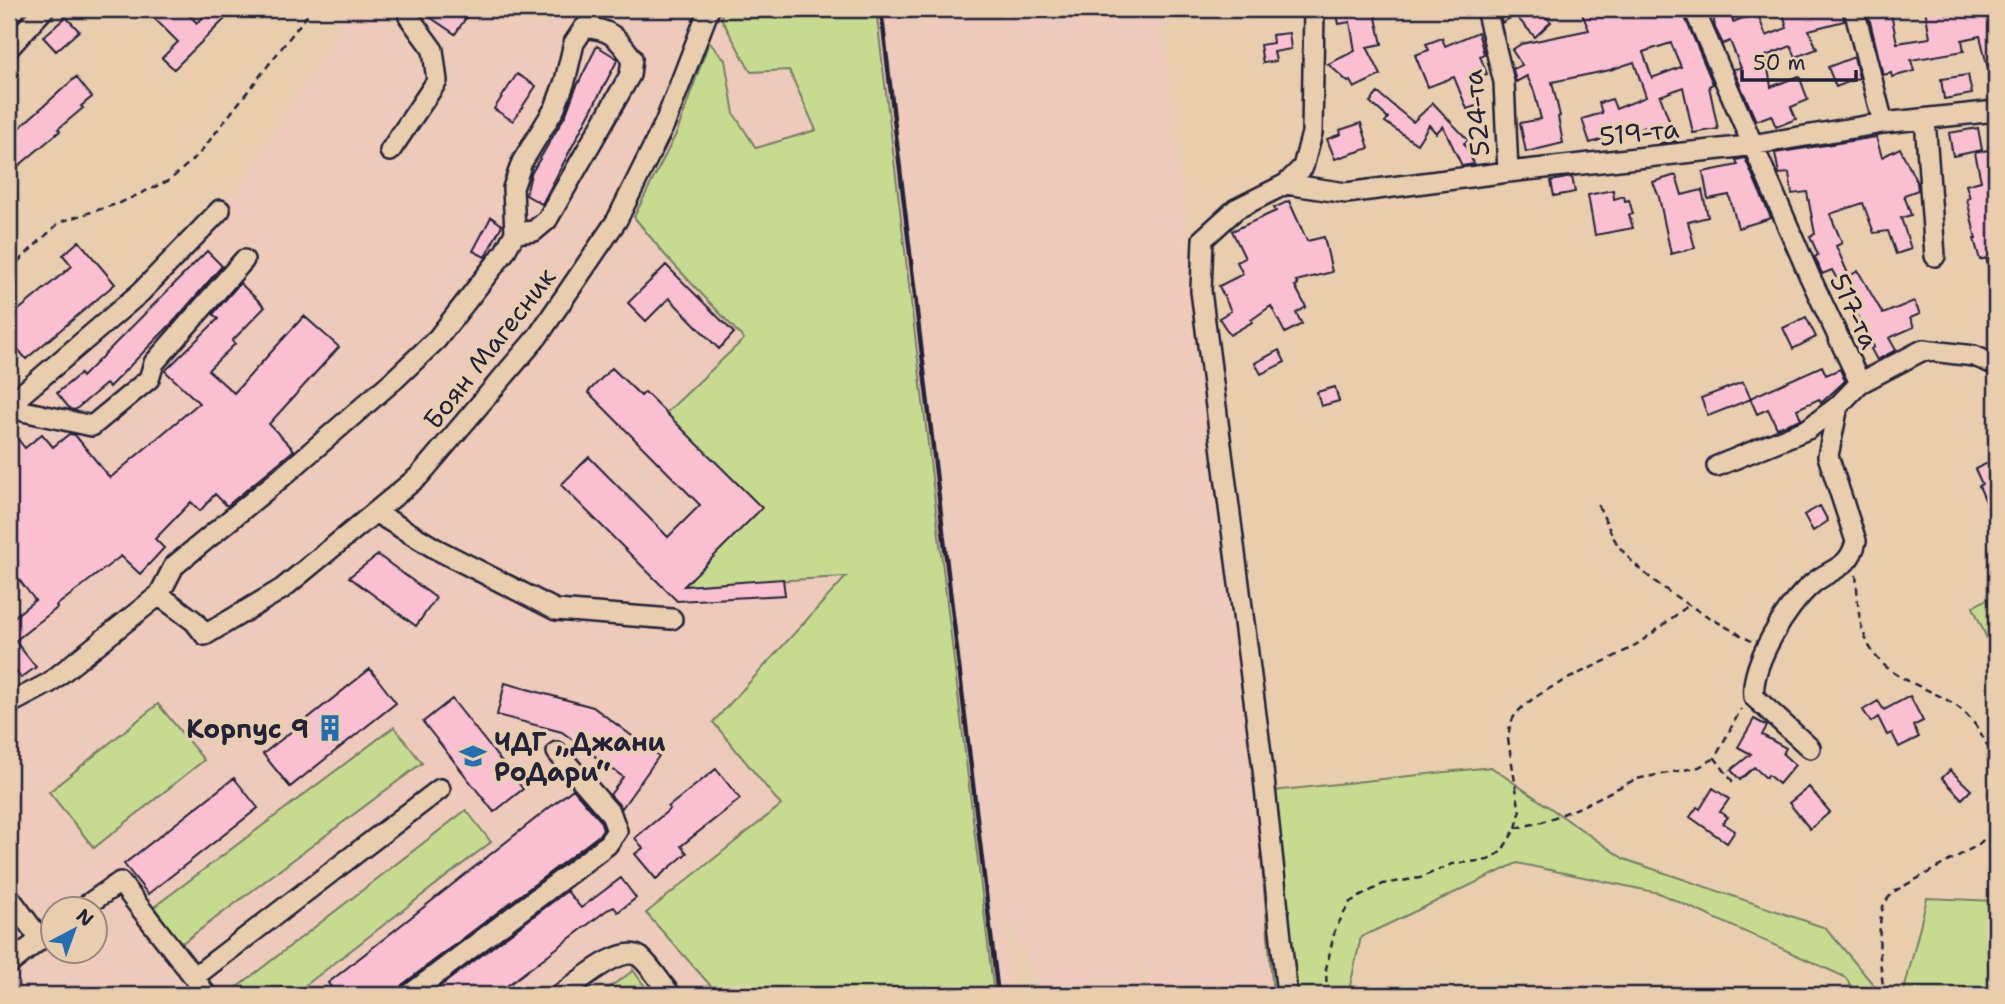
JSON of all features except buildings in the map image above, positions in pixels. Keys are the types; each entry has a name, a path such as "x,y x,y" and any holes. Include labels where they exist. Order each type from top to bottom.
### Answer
{"street":[{"path":"9,48 44,9"},
{"path":"390,151 437,81 433,50 409,17 408,9"},
{"name":"Боян Магесник","path":"159,595 194,621 205,635 282,589 419,476 538,336 617,220 665,123 709,9"},
{"path":"1287,995 1263,769 1202,290 1203,239 1236,209 1286,184 1303,167 1312,133 1314,9"},
{"name":"524-та","path":"1486,9 1504,82 1508,172"},
{"name":"517-та","path":"1694,9 1810,277 1860,383 1838,406 1808,429 1717,466"},
{"path":"1854,9 1883,123"},
{"path":"9,704 49,683 159,595 174,566 282,477 437,339 504,253 515,233 513,188 522,162 555,108 565,81 573,43 584,28 601,28 620,40 632,58 630,75 547,220 534,231 515,233"},
{"name":"519-та","path":"1286,184 1346,194 1508,172 1739,147 1883,123 1996,111"},
{"path":"1925,119 1935,256"},
{"path":"220,210 141,292 12,403 23,411 92,426 149,379 154,363 244,260"},
{"path":"1860,383 1923,350 1974,356 1996,365"},
{"path":"1810,748 1754,697 1753,684 1766,650 1792,603 1813,583 1845,563 1853,554 1856,541 1828,456 1838,406"},
{"path":"376,512 436,549 556,610 672,619"},
{"path":"409,995 607,845 617,831 611,814 557,752"},
{"path":"194,977 440,789"},
{"path":"100,895 120,881 206,995"},
{"path":"9,897 38,927"},
{"path":"9,964 38,941"},
{"path":"560,995 614,958 626,953 638,956 671,995"}],"path":[{"path":"9,270 60,222 120,203 170,180 200,154 312,9"},
{"path":"1598,505 1619,545 1650,576 1689,605 1766,650"},
{"path":"1853,554 1861,626 1864,637 1879,661 1901,678 1964,712 1981,732 1996,762"},
{"path":"1327,995 1326,969 1335,930 1350,902 1382,884 1420,878 1452,864 1488,860 1501,852 1516,828 1520,813 1508,739 1509,726 1515,715 1526,704 1554,687 1634,646 1689,605"},
{"path":"1516,828 1542,822 1578,808 1636,779 1699,767 1715,758 1742,708"},
{"path":"1715,758 1733,782"},
{"path":"1885,995 1880,975 1881,917 1885,903 1895,891 1978,845 1996,827"}],"shaded area":[{"path":"350,9 1161,9 1228,586 1256,793 1273,995 1151,995 1137,951 1142,995 1041,995 1006,916 1014,995 994,995 892,143 634,217 665,255 744,339 667,413 762,508 783,579 846,576 713,721 781,805 646,913 719,995 9,995 9,405 220,210 243,181"}],"green space":[{"path":"723,9 876,9 994,995 719,995 646,913 781,805 713,722 846,577 684,586 761,508 666,413 744,339 665,255 634,217 677,132 709,42 725,60 734,114 756,148 816,130 789,70 751,72 721,18"},
{"path":"1996,594 1996,659 1973,607"},
{"path":"158,704 204,760 94,848 49,792"},
{"path":"394,727 422,763 181,944 154,907"},
{"path":"1491,767 1624,859 1826,928 1882,995 1857,995 1845,977 1659,893 1517,863 1361,937 1348,995 1273,995 1256,793"},
{"path":"466,810 491,842 293,995 227,995"},
{"path":"1927,898 1996,901 1996,995 1903,995"},
{"path":"633,971 651,995 598,995"}],"railway":[{"path":"881,9 998,995"}],"place":[{"name":"Корпус 9","path":"330,728"},
{"name":"ЧДГ „Джани РоДари“","path":"473,756"}]}
